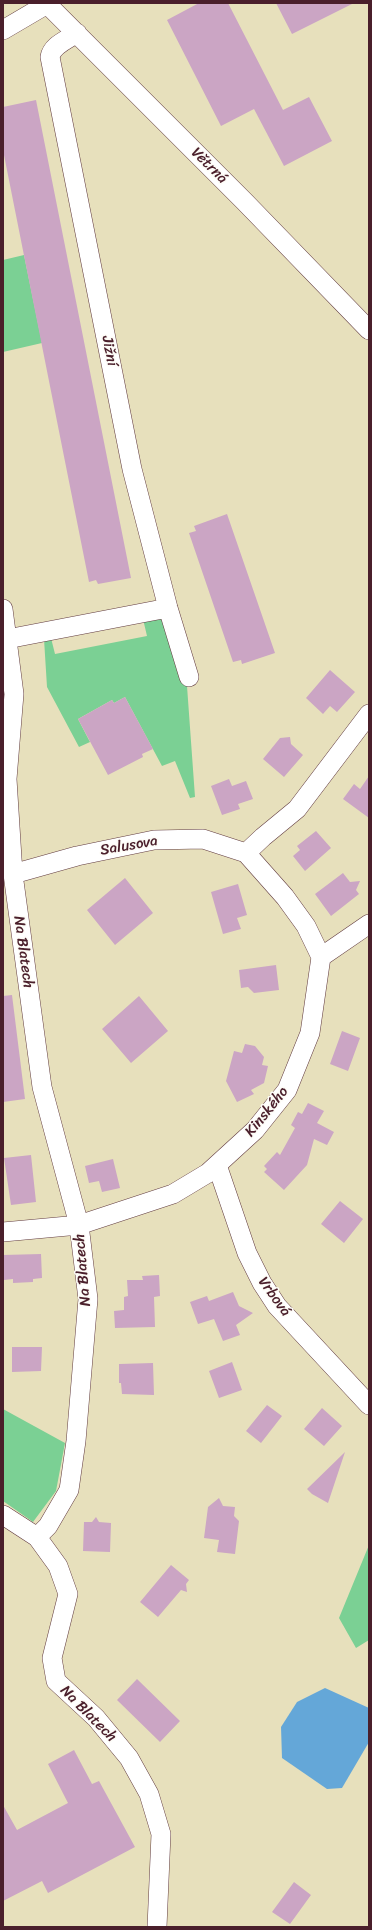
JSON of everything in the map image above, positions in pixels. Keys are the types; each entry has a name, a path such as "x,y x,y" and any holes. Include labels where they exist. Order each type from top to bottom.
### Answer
{"street":[{"path":"3,30 48,3"},
{"name":"Větrná","path":"48,3 369,330"},
{"name":"Jižní","path":"77,33 55,46 51,51 50,57 132,469 168,608 190,677"},
{"path":"7,639 168,608"},
{"name":"Na Blatech","path":"3,609 14,694 7,779 13,874 42,1087 79,1225 88,1299 76,1441 69,1490 42,1532 58,1566 68,1594 52,1658 56,1681 96,1718 130,1758 149,1794 161,1834 157,1927"},
{"path":"369,714 298,809 262,837 246,853 285,897 306,926 321,957 369,924"},
{"name":"Salusova","path":"13,874 77,856 154,840 203,839 246,853"},
{"name":"Kinského","path":"3,1232 79,1225 173,1194 208,1173 255,1130 287,1090 310,1032 321,957"},
{"name":"Vrbová","path":"217,1165 246,1254 262,1283 277,1306 369,1405"},
{"path":"3,1515 42,1532"}],"green space":[{"path":"24,255 42,343 3,352 3,260"},
{"path":"164,618 187,686 195,797 190,798 175,761 162,766 125,697 114,703 112,700 78,719 90,742 79,747 47,687 44,639 51,638 55,654 147,636 143,619"},
{"path":"3,1409 65,1443 56,1491 33,1522 3,1501"},
{"path":"369,1545 369,1640 356,1648 339,1618"}],"water":[{"path":"325,1688 369,1708 369,1742 342,1788 327,1789 282,1758 281,1727 297,1702"}],"building":[{"path":"199,3 228,3 283,110 309,97 332,141 284,166 254,109 221,126 167,20"},
{"path":"276,3 354,3 292,34"},
{"path":"36,100 131,578 98,584 96,580 89,582 3,150 3,107"},
{"path":"227,514 275,653 242,664 241,660 233,662 189,533 196,531 194,526"},
{"path":"330,670 355,692 337,712 330,706 323,714 306,698"},
{"path":"125,697 153,749 142,754 143,757 108,775 78,719 112,700 114,703"},
{"path":"290,737 291,744 303,755 284,777 263,759 280,738"},
{"path":"369,776 369,818 343,799 354,784 360,789"},
{"path":"229,779 232,786 246,781 253,799 238,804 240,809 222,815 211,786"},
{"path":"316,831 331,848 305,871 293,856 300,850 297,846"},
{"path":"343,873 350,882 360,881 356,890 359,894 331,916 315,894"},
{"path":"125,878 153,913 115,945 87,910"},
{"path":"238,884 247,915 237,918 241,929 223,934 211,892"},
{"path":"276,965 279,990 254,993 248,987 241,988 239,970"},
{"path":"12,995 25,1099 3,1102 3,996"},
{"path":"139,996 168,1031 131,1063 102,1029"},
{"path":"342,1031 360,1038 348,1071 330,1064"},
{"path":"245,1044 255,1046 264,1057 262,1065 268,1066 264,1083 251,1090 254,1094 237,1102 226,1081 234,1051 242,1053"},
{"path":"308,1103 324,1111 317,1123 334,1132 327,1145 314,1139 307,1165 284,1190 264,1172 267,1169 264,1166 277,1152 280,1155 295,1128 291,1125 298,1112 302,1114"},
{"path":"31,1155 36,1202 11,1205 4,1158"},
{"path":"113,1159 120,1188 102,1192 99,1181 89,1183 85,1166"},
{"path":"340,1201 363,1219 344,1243 321,1224"},
{"path":"41,1254 42,1278 33,1279 33,1282 13,1283 13,1279 4,1280 3,1255"},
{"path":"159,1275 160,1296 154,1297 155,1327 115,1328 114,1311 124,1310 124,1297 128,1296 127,1280 143,1280 142,1276"},
{"path":"233,1292 239,1306 253,1313 236,1325 240,1335 223,1341 214,1319 198,1324 190,1302 207,1296 209,1301"},
{"path":"12,1347 42,1347 41,1371 12,1372"},
{"path":"232,1362 242,1390 219,1398 209,1371"},
{"path":"153,1363 154,1395 122,1394 121,1383 119,1383 119,1364"},
{"path":"267,1405 282,1416 261,1443 246,1431"},
{"path":"322,1408 342,1426 324,1446 304,1429"},
{"path":"345,1452 328,1503 312,1494 307,1489"},
{"path":"219,1498 223,1506 235,1507 234,1516 239,1521 235,1554 217,1552 219,1540 204,1538 208,1507"},
{"path":"96,1517 99,1522 111,1523 110,1552 83,1551 84,1522 92,1522"},
{"path":"171,1565 189,1580 186,1584 187,1592 181,1590 158,1617 140,1602"},
{"path":"137,1679 180,1721 160,1742 117,1700"},
{"path":"74,1750 92,1784 99,1781 135,1847 48,1893 42,1881 3,1901 3,1805 17,1830 68,1803 48,1764"},
{"path":"294,1882 311,1895 290,1924 272,1912"}]}
